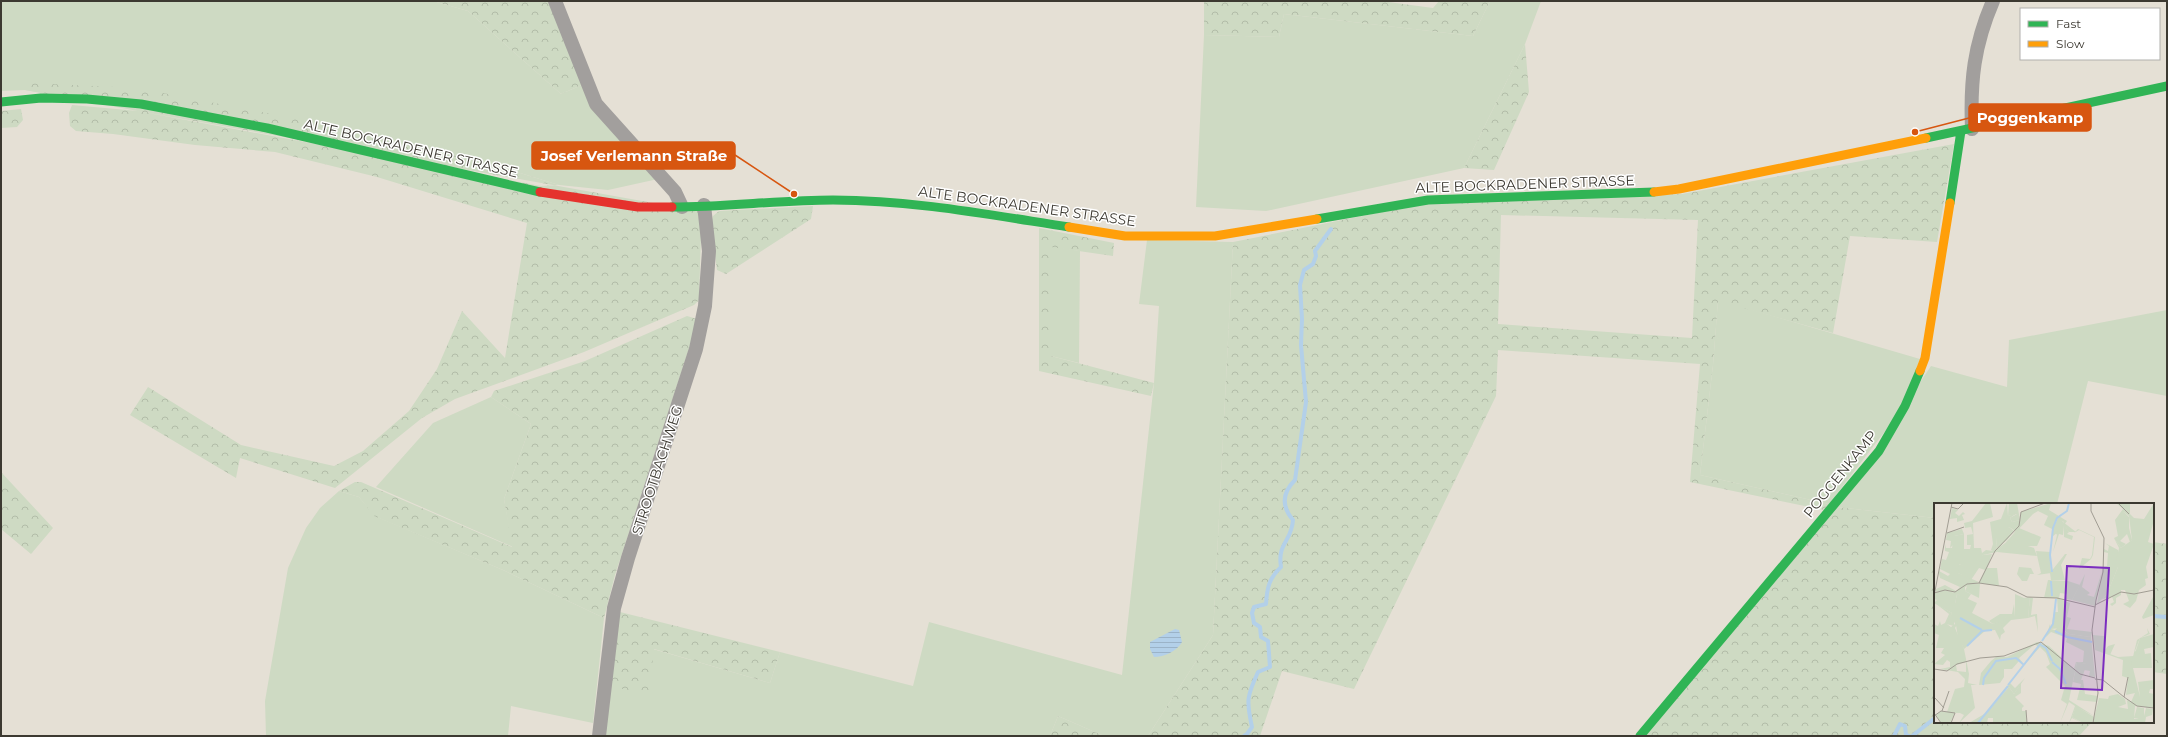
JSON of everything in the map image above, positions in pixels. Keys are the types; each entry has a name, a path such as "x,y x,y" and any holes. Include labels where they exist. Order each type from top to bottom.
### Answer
{"street":[{"path":"555,1 596,104 675,192 682,207"},
{"path":"1966,130 1974,56 1982,27 1993,1"},
{"name":"ALTE BOCKRADENER STRASSE","path":"1,102 41,98 87,99 141,104 267,128 534,192 638,206 682,207 833,200 890,202 994,215 1125,236 1216,236 1428,200 1634,194 1680,189 1966,130 2167,86"},
{"name":"POGGENKAMP","path":"1640,736 1879,451 1903,413 1914,390 1925,358 1966,130"},
{"name":"STROOTBACHWEG","path":"599,736 614,608 628,558 696,349 705,306 709,251 704,205"}],"green space":[{"path":"1,1 433,1 468,11 561,94 584,84 658,179 608,190 559,185 494,165 25,90 1,91"},
{"path":"433,1 551,1 584,84 561,94 468,11"},
{"path":"1204,1 1381,1 1433,8 1439,1 1490,1 1473,36 1284,14 1279,37 1204,35"},
{"path":"1490,1 1541,1 1525,44 1464,168 1266,211 1196,207 1204,35 1279,37 1284,14 1473,36"},
{"path":"1525,44 1529,92 1494,170 1464,168"},
{"path":"29,83 137,88 319,123 494,165 559,185 541,186 25,90"},
{"path":"72,105 138,111 698,211 701,236 699,300 694,305 584,352 455,399 422,418 335,488 240,458 236,478 130,415 148,387 241,445 334,466 363,451 409,411 437,369 462,311 505,358 527,223 377,177 275,152 195,145 113,134 76,131 70,126 69,113"},
{"path":"21,109 23,120 17,127 1,128 1,111"},
{"path":"1954,144 1937,242 1850,236 1833,333 1718,301 1713,365 1700,475 1829,504 1824,510 1690,482 1700,364 1498,350 1496,396 1354,689 1282,671 1260,736 1148,736 1213,635 1233,242 1427,203 1682,194","holes":["1501,215 1698,220 1692,338 1498,324"]},
{"path":"813,206 811,219 726,274 717,270 711,224 713,216 719,211"},
{"path":"1039,228 1114,243 1113,256 1051,247 1051,356 1154,383 1151,396 1039,371"},
{"path":"1147,240 1233,242 1213,635 1148,736 1104,736 1058,716 1050,736 605,736 610,686 653,649 770,683 780,652 913,686 929,622 1122,675 1154,383 1159,306 1139,304"},
{"path":"1051,246 1080,251 1079,363 1051,356"},
{"path":"1718,300 1920,359 1899,413 1829,504 1700,475 1713,365"},
{"path":"2167,310 2167,396 2088,381 2057,503 1934,503 1934,518 1837,507 1931,366 2007,387 2009,340"},
{"path":"687,316 697,319 697,324 615,575 604,618 503,570 374,516 359,497 339,491 355,482 361,482 512,547 504,499 531,424 491,397 494,391 585,361"},
{"path":"491,397 531,424 504,499 513,547 376,487 433,423"},
{"path":"1,472 53,528 31,554 1,529"},
{"path":"339,491 359,497 375,516 503,570 604,618 593,723 511,706 508,736 266,736 265,701 288,568 306,528 320,508"},
{"path":"1837,507 1934,518 1934,723 2091,723 2079,736 1645,736"},
{"path":"2154,542 2167,544 2167,674 2154,672"},
{"path":"616,611 780,652 770,683 654,649 649,695 610,686"},
{"path":"1058,716 1104,736 1050,736"}],"water":[{"path":"1175,629 1179,630 1182,642 1180,645 1170,653 1154,657 1150,649 1150,642"}],"waterway":[{"path":"1244,736 1252,727 1248,704 1252,687 1258,672 1270,667 1268,641 1261,637 1260,627 1254,623 1252,613 1254,607 1266,604 1269,584 1271,579 1281,567 1281,552 1290,533 1293,520 1286,510 1285,495 1295,480 1306,402 1301,345 1302,319 1300,285 1304,270 1313,264 1316,256 1315,251 1331,229"},
{"path":"2154,616 2167,617"},
{"path":"1912,736 1934,719"},
{"path":"1894,736 1900,724 1905,726 1906,735 1909,736"}],"traffic: fast":[{"path":"1926,138 2167,86"},
{"path":"1,102 41,98 87,99 141,104 267,128 540,192"},
{"path":"1950,203 1961,131"},
{"path":"1317,219 1428,200 1654,192"},
{"path":"672,207 813,200 863,201 922,205 1069,227"},
{"path":"1640,736 1879,451 1905,406 1920,371"}],"traffic: slow":[{"path":"1654,192 1679,189 1926,138"},
{"path":"1920,371 1925,358 1950,203"},
{"path":"1069,227 1125,236 1215,236 1317,219"}],"traffic: jam":[{"path":"540,192 638,207 672,207"}],"place":[{"name":"Poggenkamp","path":"1915,132"},
{"name":"Josef Verlemann Straße","path":"794,194"}]}
